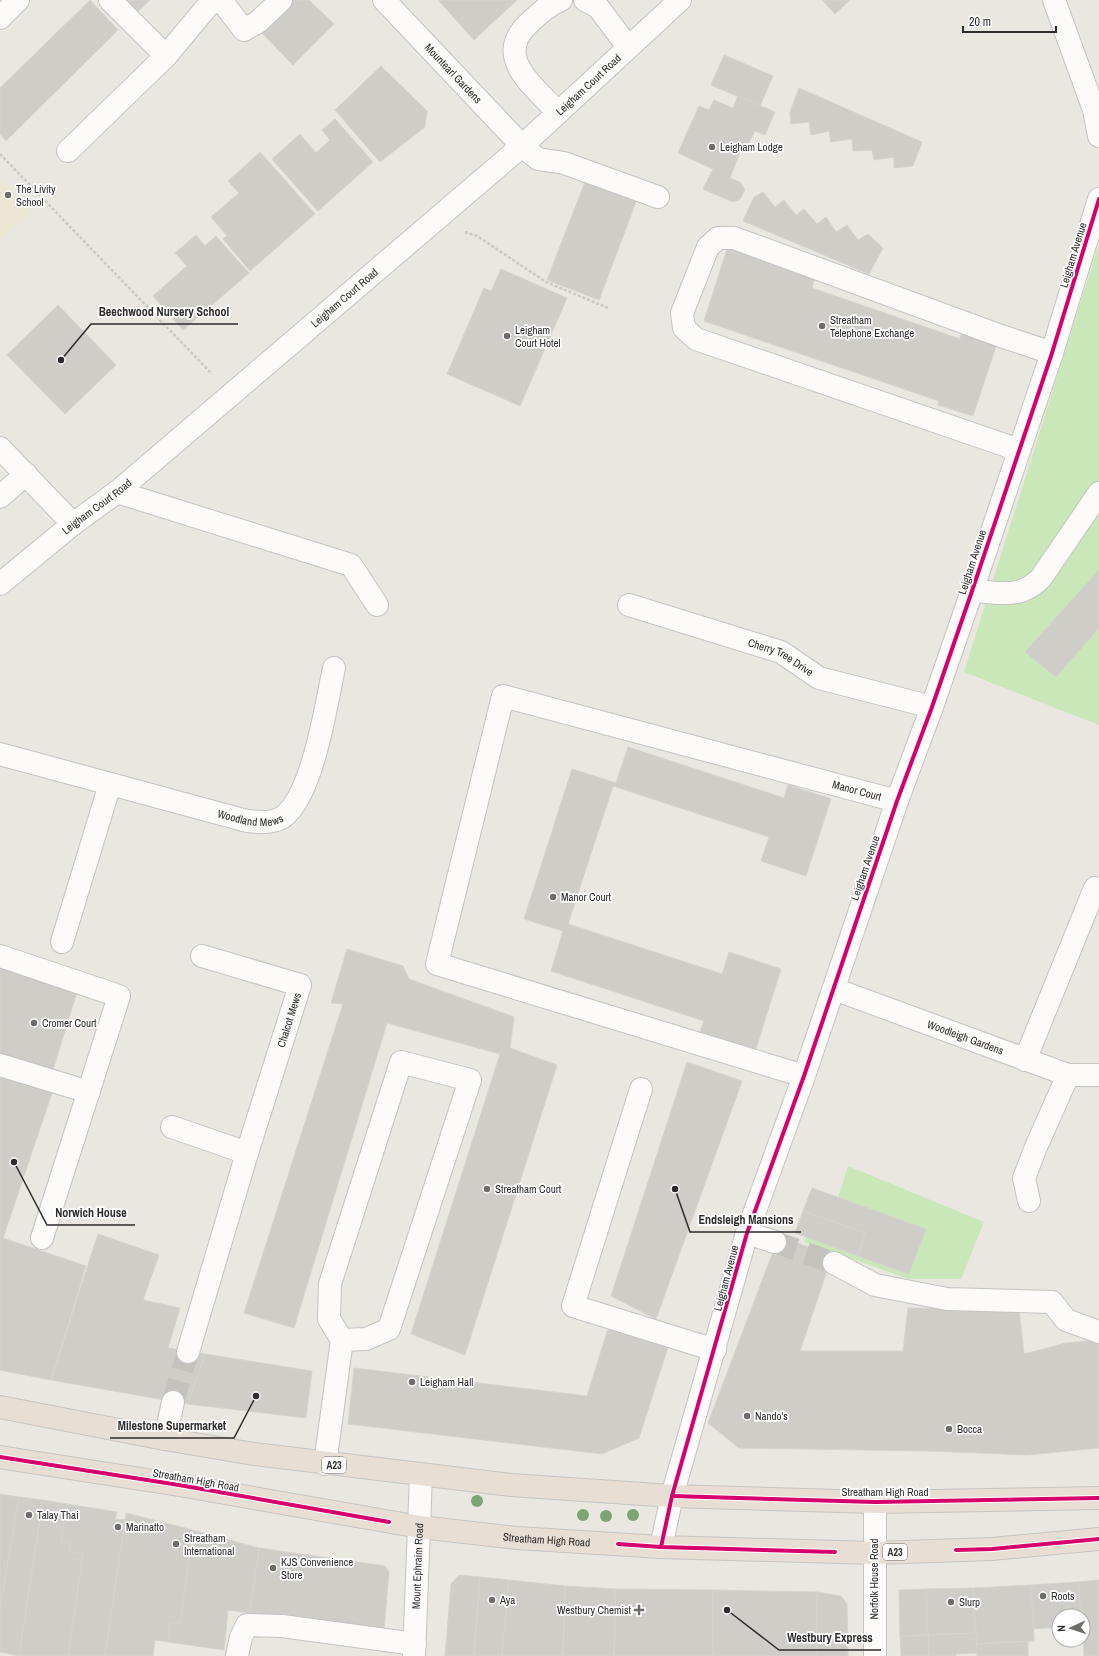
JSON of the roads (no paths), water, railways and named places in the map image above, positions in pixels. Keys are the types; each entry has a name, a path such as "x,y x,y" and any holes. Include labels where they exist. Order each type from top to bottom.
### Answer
{"highway":[{"name":"Streatham High Road","path":"0,1407 165,1439 325,1464 511,1485 672,1496 875,1502 1099,1498"},
{"name":"Streatham High Road","path":"0,1457 178,1485 420,1527 517,1538 661,1547 874,1553 992,1548 1099,1539"}],"street":[{"path":"0,18 18,0"},
{"path":"110,0 166,56"},
{"path":"68,151 166,56 211,2 223,4 244,30 258,22 281,0"},
{"name":"Mountearl Gardens","path":"384,0 522,146 538,159 564,163 658,197"},
{"path":"558,113 519,70 513,51 520,32 548,5 561,0"},
{"path":"585,0 598,7 628,47"},
{"name":"Leigham Court Road","path":"0,584 73,524 117,492 522,146 680,0"},
{"path":"1054,0 1094,110 1099,136"},
{"name":"Leigham Avenue","path":"661,1547 672,1496 715,1350 747,1233 804,1076 897,801 932,707 972,591 1052,354 1099,199"},
{"path":"1019,450 696,339 684,328 682,313 708,247 718,238 734,238 1052,354"},
{"path":"0,448 73,524"},
{"path":"0,497 26,474"},
{"path":"117,492 352,565 377,605"},
{"path":"972,591 1015,594 1033,587 1041,578 1099,493"},
{"name":"Cherry Tree Drive","path":"629,605 781,652 819,678 932,707"},
{"name":"Woodland Mews","path":"0,754 247,821 266,823 282,818 290,811 297,800 314,761 334,668"},
{"name":"Manor Court","path":"804,1076 437,964 503,696 897,801"},
{"path":"62,942 110,784"},
{"path":"1026,1060 1095,888"},
{"path":"0,956 119,996 42,1238"},
{"name":"Chalcot Mews","path":"188,1352 247,1152 300,985 202,956"},
{"name":"Woodleigh Gardens","path":"834,989 1068,1075 1099,1075"},
{"path":"325,1464 342,1340 329,1319 330,1284 401,1062 470,1080 389,1329 366,1339 342,1340"},
{"path":"0,1065 89,1092"},
{"path":"1029,1201 1024,1178 1068,1075"},
{"path":"641,1089 573,1306 715,1350"},
{"path":"172,1126 247,1152"},
{"path":"747,1233 775,1242"},
{"path":"834,1263 875,1285 947,1299 1052,1302 1066,1320 1099,1332"},
{"path":"165,1439 173,1402"},
{"name":"Mount Ephraim Road","path":"415,1650 421,1475"},
{"name":"Norfolk House Road","path":"875,1502 875,1656"},
{"path":"236,1656 241,1637 247,1625 282,1626 415,1650"}],"tunnel":[{"path":"775,1242 834,1263"},
{"path":"173,1402 188,1352"}],"place":[{"name":"Leigham Lodge","path":"712,147"},
{"name":"The Livity School","path":"8,195"},
{"name":"Streatham Telephone Exchange","path":"822,326"},
{"name":"Leigham Court Hotel","path":"507,336"},
{"name":"Beechwood Nursery School","path":"61,360"},
{"name":"Manor Court","path":"553,897"},
{"name":"Cromer Court","path":"34,1023"},
{"name":"Norwich House","path":"14,1162"},
{"name":"Streatham Court","path":"487,1189"},
{"name":"Endsleigh Mansions","path":"675,1189"},
{"name":"Leigham Hall","path":"412,1382"},
{"name":"Milestone Supermarket","path":"256,1396"},
{"name":"Nando's","path":"747,1416"},
{"name":"Bocca","path":"949,1429"},
{"name":"Talay Thai","path":"29,1515"},
{"name":"Marinatto","path":"118,1527"},
{"name":"Streatham International","path":"176,1544"},
{"name":"KJS Convenience Store","path":"273,1568"},
{"name":"Roots","path":"1043,1596"},
{"name":"Aya","path":"492,1600"},
{"name":"Slurp","path":"951,1602"},
{"name":"Westbury Chemist","path":"639,1610"},
{"name":"Westbury Express","path":"727,1610"}]}
